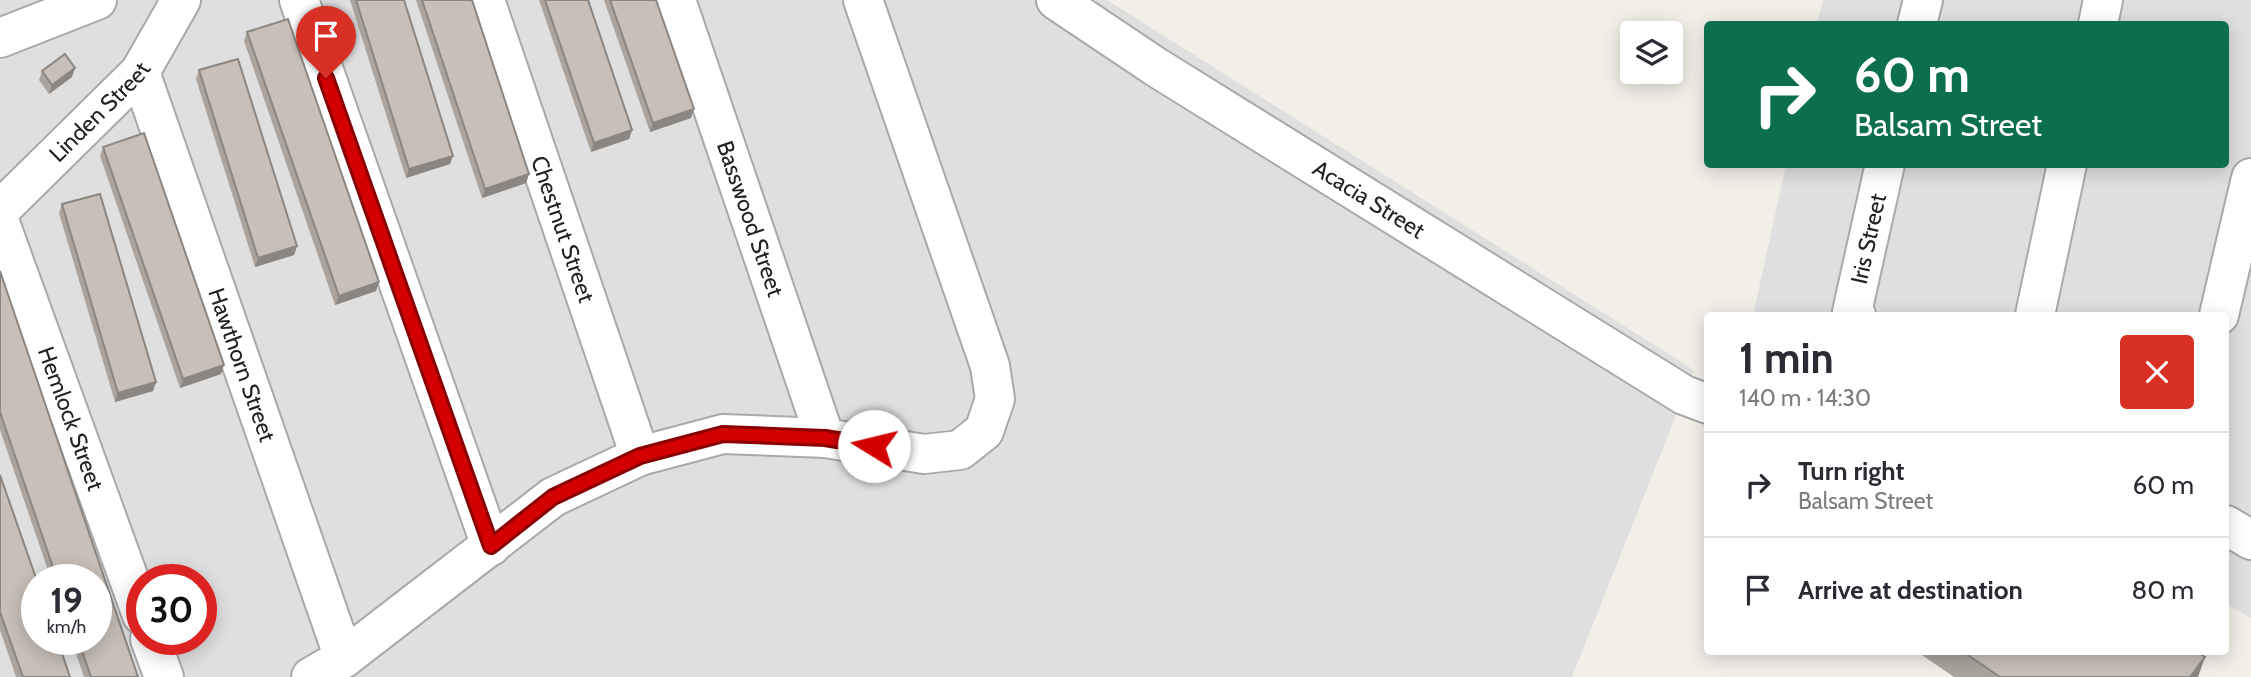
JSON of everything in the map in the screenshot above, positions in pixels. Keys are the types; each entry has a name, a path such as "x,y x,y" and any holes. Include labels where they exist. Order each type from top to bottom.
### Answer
{"street":[{"path":"0,38 97,0"},
{"name":"Linden Street","path":"0,210 140,72 181,0"},
{"path":"299,0 491,546"},
{"name":"Chestnut Street","path":"485,0 640,456"},
{"name":"Basswood Street","path":"676,0 825,438"},
{"path":"328,668 553,497 640,456 723,434 825,438 924,454 960,450 984,431 995,399 990,366 863,0"},
{"name":"Acacia Street","path":"1056,0 1156,67 1696,399"},
{"path":"1918,21 1923,0"},
{"path":"2099,21 2103,0"},
{"name":"Hawthorn Street","path":"140,72 328,668"},
{"name":"Iris Street","path":"1854,312 1884,168"},
{"path":"2036,312 2066,168"},
{"path":"2220,312 2251,178"},
{"name":"Hemlock Street","path":"0,223 126,571"},
{"path":"2229,527 2251,540"},
{"path":"156,655 164,677"}],"shaded area":[{"path":"0,0 1107,0 1694,370 1572,677 0,677"},
{"path":"1823,0 2251,0 2251,618 2229,606 2229,312 1754,312 1785,168 2229,168 2229,21 1818,21"}],"building":[{"path":"356,0 404,0 453,156 409,169"},
{"path":"422,0 472,0 529,174 485,189"},
{"path":"545,0 588,0 632,130 594,143"},
{"path":"610,0 656,0 694,109 653,123"},
{"path":"288,19 379,282 339,296 247,32"},
{"path":"65,54 75,68 52,85 42,71"},
{"path":"238,59 297,246 258,258 199,70"},
{"path":"144,133 224,365 183,379 103,147"},
{"path":"100,194 156,382 118,393 62,204"},
{"path":"0,271 100,564 52,564 0,412"},
{"path":"0,475 31,564 21,564 21,655 62,655 70,677 23,677 0,612"},
{"path":"112,601 126,642 126,655 131,655 138,677 91,677 83,655 112,655"},
{"path":"1968,655 2205,657 2190,677 2000,677"}],"route":[{"path":"326,78 491,546 553,497 640,456 723,434 825,438 874,446"}]}
